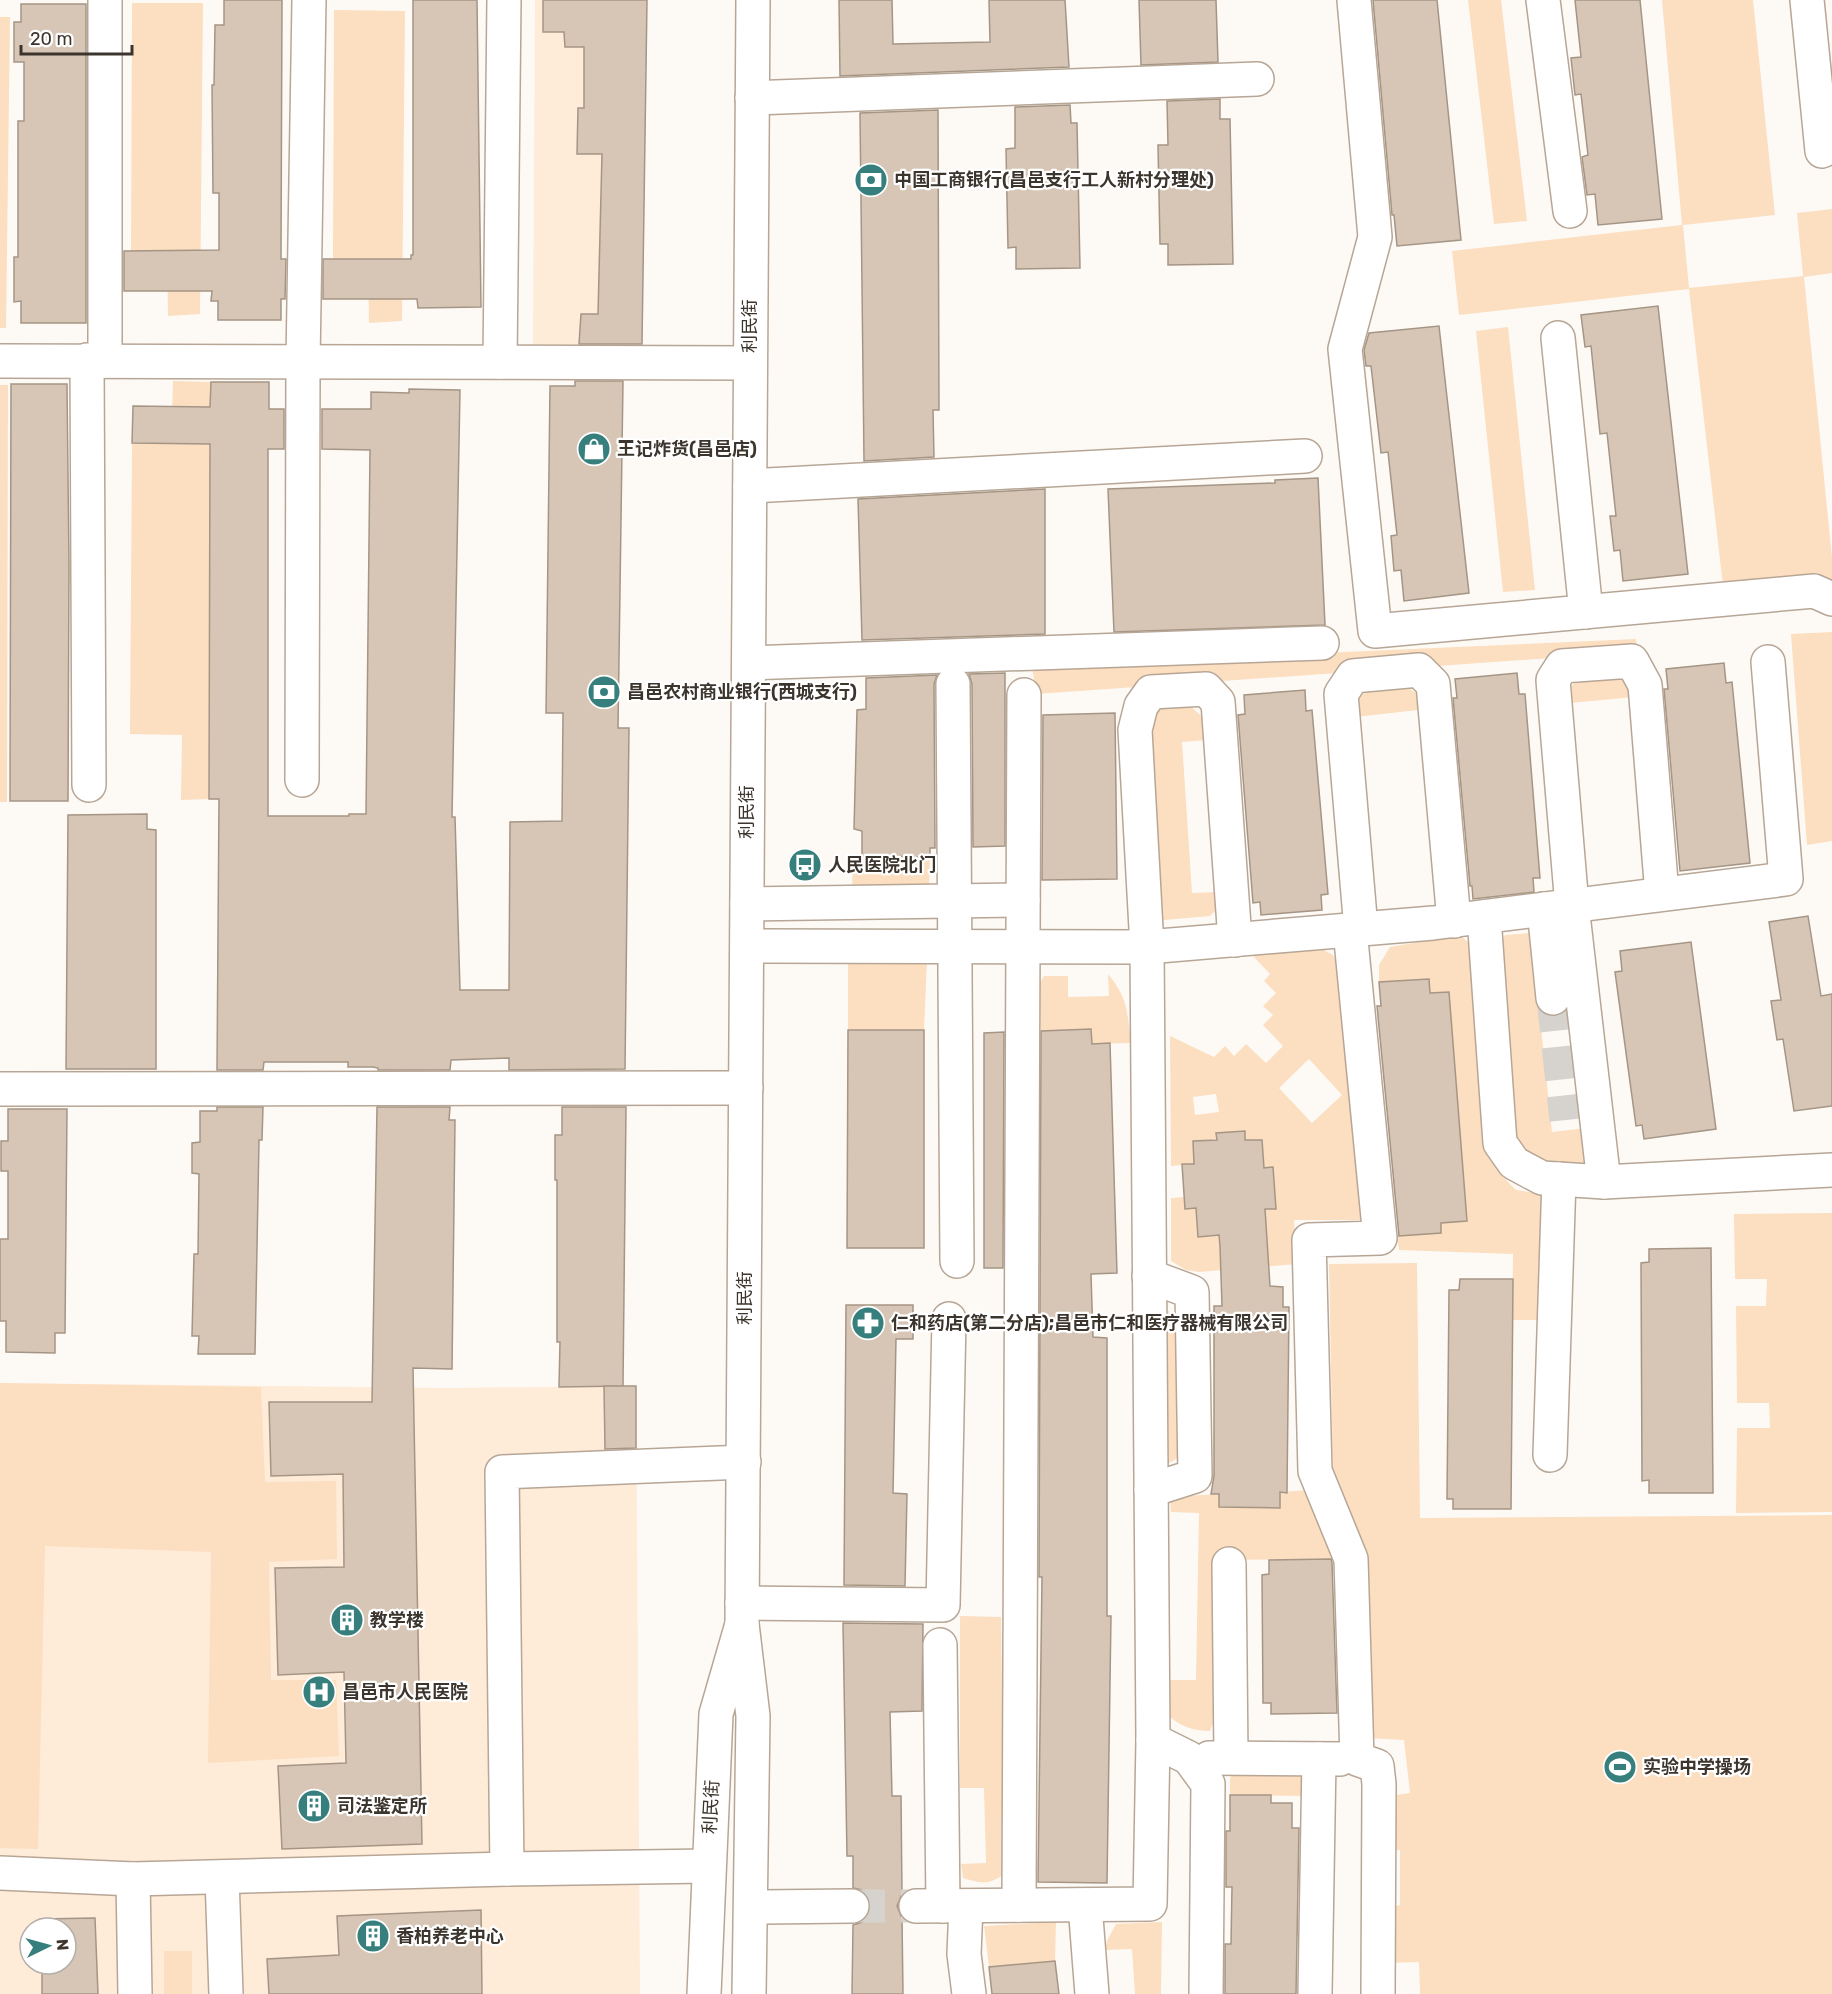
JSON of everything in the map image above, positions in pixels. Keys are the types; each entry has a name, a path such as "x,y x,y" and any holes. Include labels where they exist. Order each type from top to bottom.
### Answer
{"street":[{"path":"88,785 105,0"},
{"path":"302,780 303,361 309,0"},
{"path":"500,362 504,0"},
{"name":"利民街","path":"748,1994 753,1716 742,1614 753,0"},
{"path":"1354,0 1375,237 1345,349 1375,632 1814,591 1832,599"},
{"path":"1543,0 1570,211"},
{"path":"1807,0 1822,151"},
{"path":"752,98 1257,79"},
{"path":"1558,338 1586,612"},
{"path":"0,361 750,363"},
{"path":"750,486 1305,456"},
{"path":"748,663 1322,643"},
{"path":"1553,998 1558,908 1553,680 1562,666 1632,661 1645,684 1662,894"},
{"path":"747,946 1147,947 1469,919 1786,879 1768,662"},
{"path":"1357,1759 1352,1559 1315,1471 1309,1240 1380,1238 1356,930 1341,694 1353,676 1419,670 1433,684 1500,1143 1514,1163 1542,1178 1604,1182 1832,1170"},
{"path":"954,684 957,1261"},
{"path":"942,1906 1150,1904 1153,1740 1147,947 1135,730 1141,706 1151,692 1206,689 1218,702 1235,940"},
{"path":"1019,1905 1024,695"},
{"path":"747,904 1023,900"},
{"path":"1558,908 1604,1182"},
{"path":"0,1089 746,1088"},
{"path":"1550,1455 1558,1179"},
{"path":"1149,1276 1192,1292 1195,1476 1151,1490"},
{"path":"742,1614 943,1605 949,1319"},
{"path":"507,1869 502,1472 744,1462"},
{"path":"1229,1564 1231,1757"},
{"name":"利民街","path":"704,1994 716,1714 742,1614"},
{"path":"940,1645 942,1906 964,1954 969,1994"},
{"path":"1153,1740 1189,1758 1208,1784 1206,1994"},
{"path":"1189,1758 1357,1759 1377,1766 1379,1784 1378,1994"},
{"path":"1315,1994 1319,1759"},
{"path":"0,1873 133,1879 708,1866"},
{"path":"222,1876 226,1994"},
{"path":"133,1879 135,1994"},
{"path":"1085,1905 1092,1994"},
{"path":"751,1907 852,1906"}],"shaded area":[{"path":"535,0 647,0 642,346 634,350 533,348"},
{"path":"1468,0 1501,0 1527,221 1494,224"},
{"path":"1662,0 1753,0 1775,215 1683,225 1689,288 1803,276 1797,213 1832,209 1832,273 1804,277 1832,558 1832,588 1723,586 1689,289 1459,315 1452,251 1682,225"},
{"path":"132,3 203,3 200,314 168,316 167,251 131,251"},
{"path":"334,10 405,11 402,321 369,323 368,259 333,259"},
{"path":"0,17 10,17 6,328 0,328"},
{"path":"1508,327 1535,590 1503,592 1476,331"},
{"path":"173,381 211,382 209,799 181,800 182,735 130,734 132,443 171,444"},
{"path":"0,385 8,385 7,802 0,802"},
{"path":"1832,632 1832,841 1807,845 1791,634"},
{"path":"1636,639 1637,652 1036,694 1032,666"},
{"path":"1621,672 1633,697 1571,703 1571,686 1588,673"},
{"path":"1405,686 1416,693 1418,710 1356,717 1356,700 1372,687"},
{"path":"1190,706 1205,719 1208,740 1182,742 1192,893 1218,892 1220,907 1210,916 1164,920 1153,908 1146,723 1159,709"},
{"path":"853,857 930,857 929,892 852,892"},
{"path":"1531,933 1552,1132 1587,1128 1592,1167 1543,1163 1526,1153 1518,1145 1499,945 1505,935"},
{"path":"1460,935 1473,947 1501,1175 1516,1190 1548,1195 1544,1320 1512,1320 1513,1254 1399,1250 1397,1236 1441,1233 1441,1223 1467,1221 1449,992 1430,993 1429,979 1379,982 1379,965 1390,947"},
{"path":"1324,950 1333,955 1342,971 1361,1220 1294,1220 1297,1264 1199,1272 1186,1270 1171,1261 1171,1198 1184,1197 1185,1209 1196,1208 1219,1235 1220,1246 1249,1244 1267,1238 1265,1209 1273,1167 1264,1168 1261,1140 1245,1140 1245,1131 1216,1133 1217,1139 1193,1141 1194,1164 1171,1166 1170,1036 1214,1057 1225,1046 1234,1056 1246,1044 1266,1063 1283,1046 1263,1025 1273,1015 1263,1006 1276,993 1264,981 1270,974 1252,955","holes":["1309,1059 1342,1095 1312,1123 1279,1088","1216,1094 1219,1112 1195,1115 1193,1097"]},
{"path":"848,959 927,959 924,1030 848,1030"},
{"path":"1108,974 1120,991 1128,1014 1131,1043 1092,1044 1090,1029 1041,1031 1038,986 1044,976 1068,976 1068,997 1109,996"},
{"path":"1832,1213 1832,1512 1736,1513 1737,1428 1770,1428 1769,1403 1737,1403 1736,1306 1766,1306 1767,1279 1735,1279 1734,1214"},
{"name":"实验中学操场","path":"1417,1263 1420,1518 1832,1515 1832,1994 1420,1994 1419,1962 1387,1963 1388,1908 1400,1905 1400,1850 1387,1850 1388,1796 1410,1793 1404,1740 1368,1738 1333,1472 1329,1264"},
{"path":"1158,1307 1178,1315 1181,1456 1161,1468"},
{"name":"昌邑市人民医院","path":"0,1383 450,1388 636,1386 640,1994 0,1994"},
{"path":"0,1383 261,1387 265,1482 336,1481 337,1559 269,1562 271,1680 336,1680 339,1756 208,1763 211,1552 45,1546 38,1849 0,1848"},
{"path":"1309,1490 1335,1559 1215,1560 1213,1723 1210,1731 1192,1729 1182,1725 1167,1715 1168,1680 1196,1680 1199,1513 1171,1512 1170,1497 1219,1494 1220,1507 1280,1508 1280,1492"},
{"path":"960,1616 1001,1617 1004,1874 984,1882 963,1878 961,1864 986,1863 984,1788 960,1788"},
{"path":"1237,1770 1291,1772 1305,1776 1305,1796 1230,1795 1230,1778"},
{"path":"1056,1922 1055,1961 989,1967 984,1926"},
{"path":"1162,1922 1161,1994 1135,1994 1132,1949 1105,1950 1107,1941 1116,1924"},
{"path":"164,1951 192,1951 192,1994 164,1994"}],"building":[{"path":"224,0 282,0 281,259 286,259 285,299 281,299 281,320 218,320 218,301 211,301 212,291 124,291 124,251 219,250 219,193 213,193 212,85 214,85 215,25 224,25"},
{"path":"413,0 477,0 481,307 418,308 417,299 323,299 323,259 411,259 413,255"},
{"path":"543,0 647,0 642,344 579,344 581,314 598,314 602,154 577,154 578,108 584,108 584,47 565,47 564,32 543,32"},
{"path":"839,0 892,0 893,44 990,42 989,0 1065,0 1069,67 840,76"},
{"path":"1139,0 1216,0 1218,62 1141,65"},
{"path":"1373,0 1437,0 1461,240 1397,246 1394,215 1392,215"},
{"path":"1575,0 1640,0 1662,219 1598,225 1595,194 1587,195 1582,157 1588,155 1581,94 1575,95 1571,58 1581,57"},
{"path":"21,4 86,4 86,323 21,323 21,301 14,302 14,257 18,257 18,121 24,121 24,62 14,62 14,22 21,22"},
{"path":"1220,99 1220,119 1230,119 1233,264 1168,265 1168,244 1160,244 1158,145 1168,145 1167,101"},
{"path":"1070,105 1071,123 1077,123 1080,268 1016,269 1016,247 1008,248 1006,149 1015,148 1015,107"},
{"path":"938,110 939,410 933,410 934,457 864,461 860,113"},
{"path":"1658,306 1688,574 1623,581 1620,550 1614,551 1610,516 1616,516 1607,433 1600,434 1591,346 1585,347 1581,315"},
{"path":"1439,326 1469,593 1404,601 1401,570 1394,571 1391,536 1397,535 1388,452 1381,453 1371,366 1366,366 1364,350 1369,333"},
{"path":"575,381 623,381 618,728 629,728 625,1069 509,1070 509,1058 451,1060 450,1070 378,1070 373,1067 348,1067 348,1062 264,1062 263,1070 217,1070 219,799 209,799 210,444 132,443 133,406 210,407 211,382 269,382 269,409 284,409 284,449 268,449 268,816 349,816 349,814 366,814 370,450 322,449 322,409 371,409 371,392 409,393 409,389 460,390 452,817 455,817 460,990 509,990 510,822 562,821 563,713 546,713 550,386 575,386"},
{"path":"11,384 67,384 68,801 10,801"},
{"path":"1318,478 1325,625 1114,632 1108,489 1275,483 1275,480"},
{"path":"1045,489 1045,634 862,640 858,499"},
{"path":"1724,663 1726,683 1732,682 1750,863 1680,871 1664,689 1668,689 1666,669"},
{"path":"1005,673 1005,846 973,847 972,684 969,674"},
{"path":"1517,673 1519,694 1525,694 1540,878 1533,878 1534,892 1473,899 1453,698 1457,698 1455,679"},
{"path":"937,675 934,684 935,848 930,848 930,857 862,856 862,831 854,829 857,710 866,709 866,678"},
{"path":"1305,690 1306,711 1312,710 1328,894 1321,895 1322,910 1261,915 1260,902 1253,903 1238,715 1245,714 1244,695"},
{"path":"1115,713 1117,879 1042,880 1043,715"},
{"path":"147,814 147,829 156,830 156,1069 66,1069 68,815"},
{"path":"1808,916 1821,996 1832,994 1832,1106 1794,1111 1783,1039 1777,1040 1771,1001 1781,1000 1769,922"},
{"path":"1691,942 1716,1129 1644,1139 1642,1125 1636,1126 1615,972 1622,971 1620,951"},
{"path":"1429,979 1430,993 1449,992 1467,1221 1441,1223 1441,1233 1399,1236 1377,1006 1381,1006 1379,982"},
{"path":"1091,1029 1092,1044 1110,1043 1117,1273 1091,1274 1093,1337 1107,1338 1107,1616 1111,1616 1107,1883 1038,1882 1042,1577 1039,1577 1041,1031"},
{"path":"848,1030 924,1030 924,1248 847,1248"},
{"path":"1004,1032 1003,1268 984,1268 984,1033"},
{"path":"217,1107 263,1107 262,1140 259,1140 255,1354 198,1354 199,1336 192,1336 194,1254 198,1254 199,1174 192,1173 192,1143 200,1142 200,1111 217,1111"},
{"name":"教学楼","path":"377,1107 450,1107 449,1120 455,1120 452,1369 413,1368 422,1844 282,1849 278,1766 346,1763 344,1672 278,1675 275,1568 344,1567 343,1474 271,1476 269,1402 372,1402"},
{"path":"562,1107 626,1107 623,1386 559,1387 555,1135 562,1135"},
{"path":"8,1109 67,1109 65,1333 55,1333 55,1353 6,1352 6,1321 0,1321 0,1239 8,1239 8,1171 1,1171 1,1141 8,1141"},
{"path":"1245,1131 1245,1140 1262,1140 1264,1168 1273,1167 1276,1209 1265,1209 1270,1286 1283,1287 1283,1307 1289,1307 1287,1493 1280,1492 1280,1508 1219,1507 1219,1494 1211,1494 1214,1476 1214,1306 1222,1306 1220,1246 1219,1235 1198,1237 1196,1208 1185,1209 1182,1164 1194,1164 1193,1141 1217,1140 1216,1133"},
{"path":"1711,1248 1713,1493 1649,1493 1649,1480 1642,1481 1641,1263 1649,1262 1649,1249"},
{"path":"1460,1279 1513,1279 1511,1509 1453,1509 1453,1499 1447,1499 1449,1290 1459,1290"},
{"path":"846,1305 913,1305 913,1339 896,1339 893,1493 907,1494 905,1586 844,1585"},
{"path":"604,1386 636,1386 636,1448 605,1449"},
{"path":"1331,1559 1337,1713 1271,1714 1271,1703 1263,1703 1262,1575 1269,1574 1269,1560"},
{"path":"843,1623 923,1624 922,1711 890,1712 892,1796 901,1796 902,1894 897,1906 902,1918 903,1994 852,1994 853,1925 862,1922 868,1916 871,1905 868,1896 862,1890 853,1888 853,1856 847,1856"},
{"path":"1230,1795 1271,1795 1271,1803 1292,1803 1292,1828 1299,1828 1296,1994 1225,1994 1225,1944 1231,1944 1232,1887 1226,1887 1226,1831 1230,1831"},
{"path":"481,1910 482,1994 269,1994 267,1959 339,1955 337,1916"},
{"path":"78,1918 95,1918 98,1994 42,1994 42,1976 78,1976"},
{"path":"1055,1961 1059,1994 992,1994 989,1967"}],"tunnel":[{"path":"1553,998 1566,1120"},
{"path":"852,1906 916,1906"}],"place":[{"name":"中国工商银行(昌邑支行工人新村分理处)","path":"871,180"},
{"name":"王记炸货(昌邑店)","path":"594,449"},
{"name":"昌邑农村商业银行(西城支行)","path":"604,692"},
{"name":"人民医院北门","path":"805,865"},
{"name":"仁和药店(第二分店);昌邑市仁和医疗器械有限公司","path":"868,1323"},
{"name":"教学楼","path":"347,1620"},
{"name":"昌邑市人民医院","path":"319,1692"},
{"name":"实验中学操场","path":"1620,1767"},
{"name":"司法鉴定所","path":"314,1806"},
{"name":"香柏养老中心","path":"373,1936"}]}
